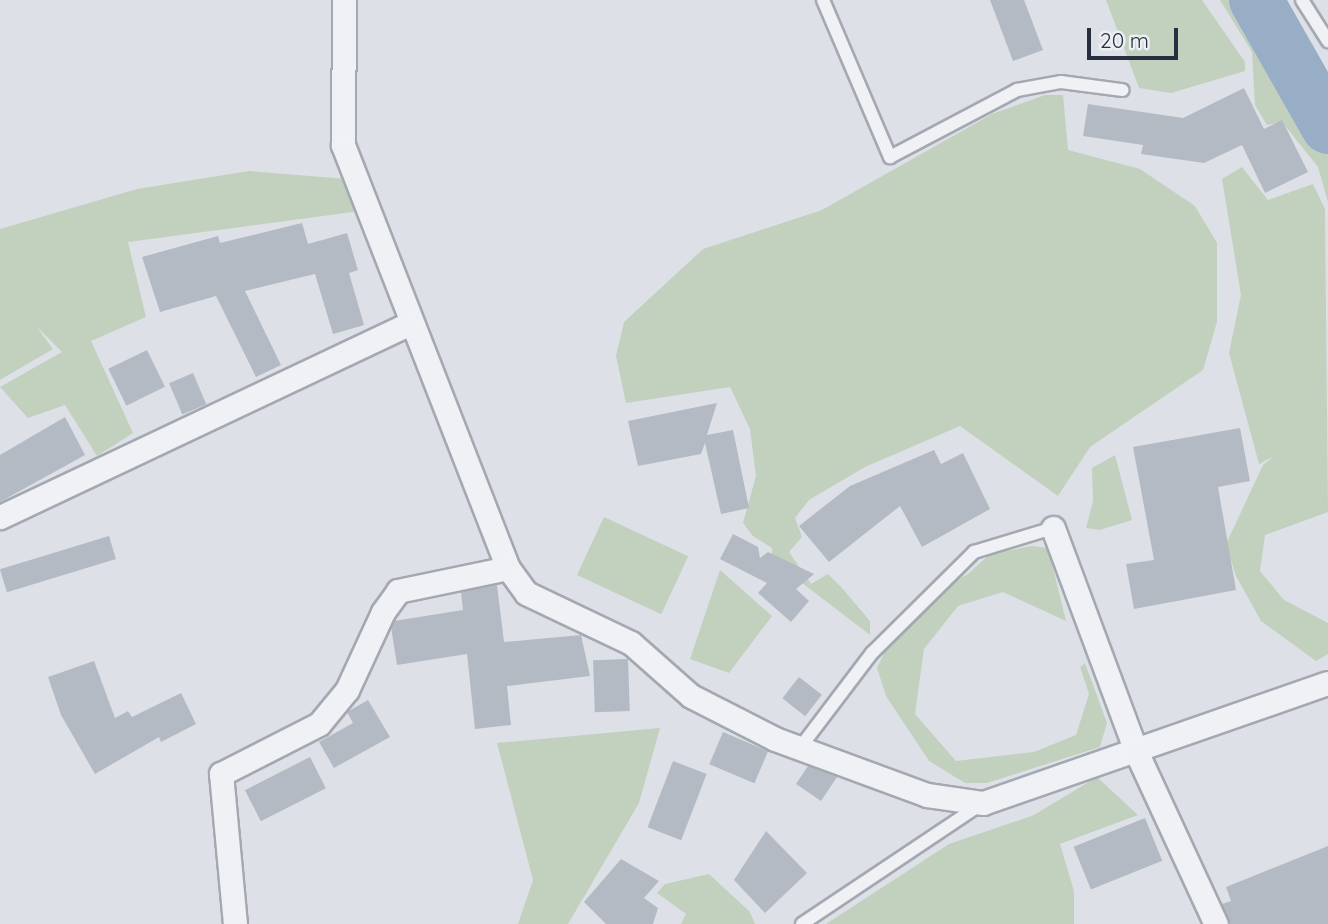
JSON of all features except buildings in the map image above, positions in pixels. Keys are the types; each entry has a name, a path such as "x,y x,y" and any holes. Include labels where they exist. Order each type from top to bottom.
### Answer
{"street":[{"path":"344,0 344,145 410,323 508,568 526,593 631,643 691,696 799,749 832,757 927,796 983,803 1328,683"},
{"path":"0,517 410,323"},
{"path":"1053,528 1135,749 1216,924"},
{"path":"235,924 220,774 319,724 347,690 383,612 398,592 508,568"}],"lane":[{"path":"823,0 890,158 1017,90 1061,82 1122,90"},
{"path":"1302,0 1328,41"},
{"path":"799,749 872,653 974,552 1053,528"},
{"path":"802,924 983,803"}],"green space":[{"path":"1106,0 1202,0 1245,62 1245,71 1171,93 1139,88"},
{"path":"1220,0 1272,0 1328,94 1328,202 1318,167 1282,122 1267,125 1255,105 1252,52"},
{"path":"1045,95 1063,95 1068,150 1140,169 1195,206 1217,243 1217,322 1203,370 1090,447 1058,496 960,426 865,467 809,500 795,518 802,537 789,552 811,584 828,574 842,588 870,621 870,635 772,560 772,548 753,536 743,523 756,476 750,429 730,387 626,403 616,356 624,322 703,249 822,210 992,114"},
{"path":"1242,167 1268,200 1313,184 1325,209 1328,512 1265,535 1260,571 1284,600 1328,623 1328,654 1316,661 1261,621 1236,576 1226,544 1263,465 1274,456 1259,464 1229,353 1241,295 1222,179"},
{"path":"249,171 347,179 360,211 128,242 146,317 91,341 133,433 97,456 65,405 28,418 0,387 62,352 36,326 53,349 0,380 0,229 137,189"},
{"path":"1115,455 1132,520 1100,530 1086,528 1093,501 1092,468"},
{"path":"604,517 688,556 661,614 577,575"},
{"path":"1032,546 1048,548 1066,621 1003,592 958,606 924,649 915,714 956,761 1034,752 1076,735 1089,694 1080,667 1085,663 1107,723 1100,747 987,783 965,783 929,761 886,696 877,668 890,641 933,593 968,574 990,554"},
{"path":"720,570 772,616 729,673 690,659"},
{"path":"660,728 639,803 568,924 518,924 533,880 497,743"},
{"path":"1097,777 1138,815 1060,844 1074,891 1074,924 826,924 949,844 1034,815"},
{"path":"709,874 750,912 755,924 681,924 686,914 657,893 665,884"}],"waterway":[{"path":"1256,0 1328,127"}]}
